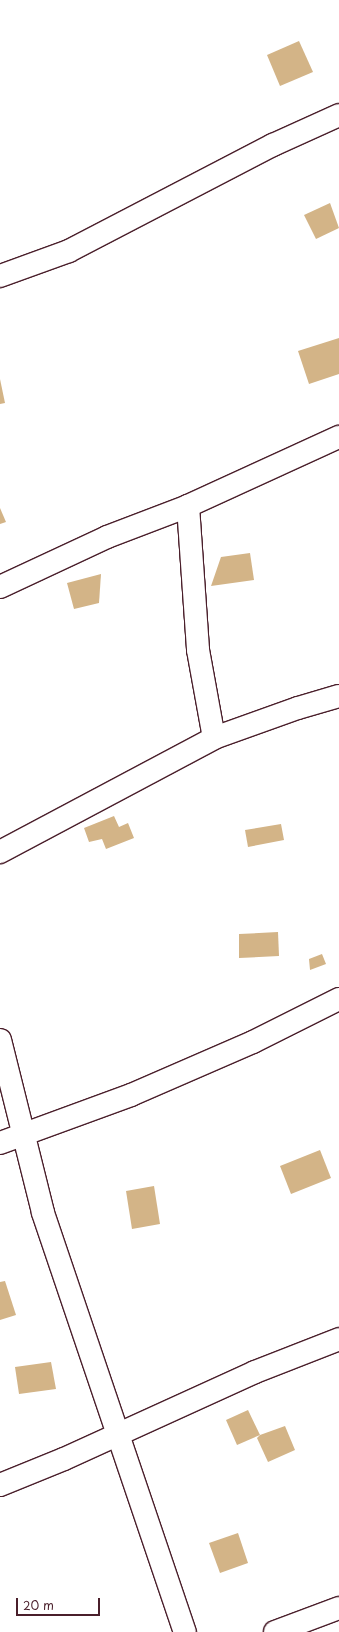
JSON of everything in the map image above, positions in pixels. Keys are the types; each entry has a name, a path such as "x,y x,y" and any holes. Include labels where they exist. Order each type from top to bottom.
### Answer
{"street":[{"path":"0,276 69,251 273,145 339,115"},
{"path":"0,587 107,536 188,506 339,436"},
{"path":"188,506 198,650 214,738"},
{"path":"0,852 214,738 298,708 339,696"},
{"path":"0,1143 131,1095 253,1042 339,999"},
{"path":"0,1040 43,1213 185,1632"},
{"path":"0,1485 255,1372 339,1339"},
{"path":"275,1632 339,1608"}],"building":[{"path":"299,41 313,72 280,86 267,55"},
{"path":"330,203 339,228 316,239 304,215"},
{"path":"339,338 339,374 309,384 298,351"},
{"path":"0,379 5,403 0,404"},
{"path":"0,508 6,522 0,524"},
{"path":"250,553 254,580 211,586 221,557"},
{"path":"101,574 99,603 74,609 67,583"},
{"path":"114,816 119,827 128,823 134,838 106,849 102,839 89,842 84,828"},
{"path":"281,824 284,840 248,847 245,830"},
{"path":"278,932 279,956 239,958 239,934"},
{"path":"322,954 326,964 310,970 309,959"},
{"path":"320,1150 331,1178 291,1194 280,1166"},
{"path":"154,1186 160,1224 132,1229 126,1191"},
{"path":"5,1281 16,1315 0,1320 0,1282"},
{"path":"51,1362 56,1389 19,1394 15,1367"},
{"path":"248,1410 260,1435 237,1445 226,1420"},
{"path":"285,1426 295,1450 268,1462 257,1438 260,1435"},
{"path":"238,1533 248,1563 220,1573 209,1543"}]}
